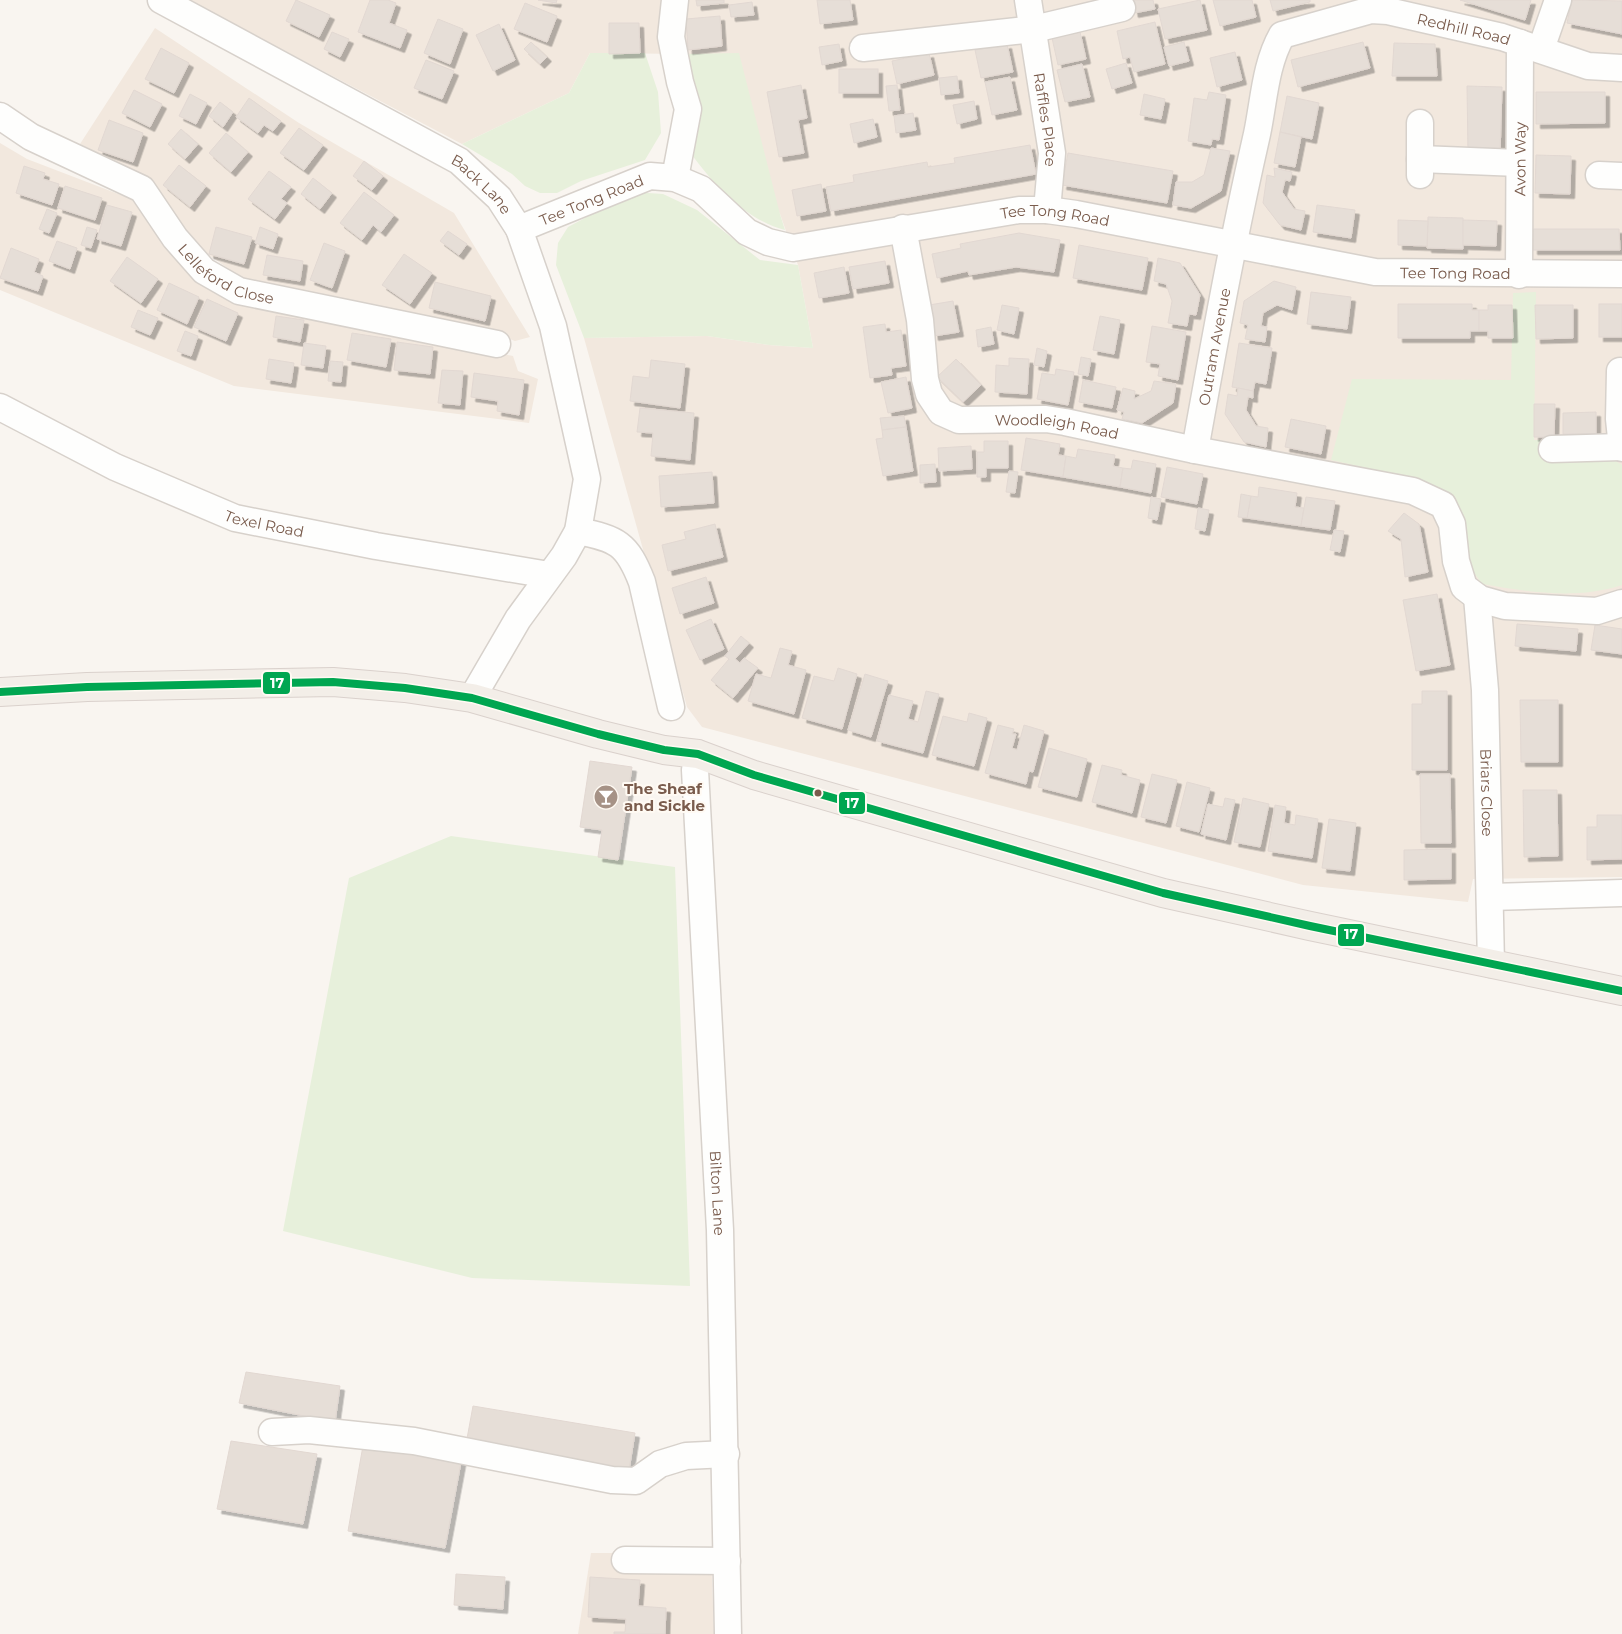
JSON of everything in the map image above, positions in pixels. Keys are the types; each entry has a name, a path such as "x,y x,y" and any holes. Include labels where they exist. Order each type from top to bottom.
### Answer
{"main road":[{"path":"0,692 87,687 333,682 405,688 472,698 598,734 664,750 698,754 754,775 1163,893 1491,964 1622,990"}],"street":[{"name":"Back Lane","path":"161,0 459,161 499,198 519,229 553,326 587,479 578,531 564,556 548,575 518,619 472,698"},
{"path":"675,0 671,37 680,82 688,109 675,178"},
{"name":"Raffles Place","path":"1028,0 1052,153 1047,210"},
{"name":"Avon Way","path":"1519,275 1519,163 1530,46 1558,0"},
{"path":"863,48 1034,29 1122,8"},
{"name":"Redhill Road","path":"1232,243 1258,129 1272,52 1282,35 1371,10 1380,10 1530,46 1588,66 1622,68"},
{"name":"Lelleford Close","path":"0,116 38,141 142,189 175,238 204,271 239,292 497,344"},
{"path":"1420,123 1420,167 1519,163"},
{"name":"Tee Tong Road","path":"519,229 650,176 675,178 701,189 747,232 768,242 793,248 1019,210 1047,210 1232,243 1375,272 1519,275 1622,274"},
{"name":"Woodleigh Road","path":"903,228 920,320 925,379 929,394 941,412 959,420 1046,419 1064,422 1195,450 1413,491 1443,505 1452,524 1456,561 1464,587 1477,597"},
{"name":"Outram Avenue","path":"1195,450 1232,243"},
{"path":"1552,449 1621,447 1620,371"},
{"name":"Texel Road","path":"0,408 115,467 234,518 376,546 548,575"},
{"path":"578,531 610,538 621,546 635,564 642,582 671,707"},
{"path":"1477,597 1505,606 1597,611 1622,603"},
{"name":"Briars Close","path":"1477,597 1485,690 1491,964"},
{"name":"Bilton Lane","path":"698,754 695,770 720,1230 726,1454 728,1634"},
{"path":"1490,896 1622,893"},
{"path":"272,1432 309,1430 414,1441 612,1480 636,1481 660,1464 686,1456 726,1454"},
{"path":"624,1560 727,1561"}],"shaded area":[{"path":"188,0 1622,0 1622,877 1473,879 1468,902 1303,885 702,727 687,707 584,338 707,336 769,345 813,348 798,265 780,214 685,54 590,53 569,93 462,144"},
{"path":"155,28 299,123 454,213 530,337 515,341 488,330 246,281 209,255 177,222 153,180 80,144"},
{"path":"0,143 27,159 134,200 169,248 248,302 513,356 518,371 538,379 529,423 234,386 0,290"},
{"path":"591,1553 711,1553 714,1634 578,1634"}],"green space":[{"path":"590,53 645,53 658,92 661,133 645,160 581,181 557,193 540,193 525,186 512,174 462,144 569,93"},
{"path":"739,53 785,230 771,225 744,210 721,190 692,155 697,127 697,104 693,80 685,54"},
{"path":"634,192 663,194 697,210 760,260 798,265 813,348 769,345 707,336 584,338 556,265 558,243 568,227"},
{"path":"1536,292 1534,440 1544,440 1614,460 1622,465 1622,585 1604,590 1552,593 1482,584 1467,563 1459,512 1444,490 1421,480 1331,460 1352,379 1511,380 1513,293"},
{"path":"451,836 675,867 690,1286 472,1278 283,1231 349,878"}],"building":[{"path":"296,0 330,15 319,37 286,21"},
{"path":"370,0 388,0 396,3 389,23 407,30 400,48 358,32"},
{"path":"538,0 557,0 556,3"},
{"path":"696,0 724,0 724,3 697,6"},
{"path":"817,0 850,0 853,20 820,24"},
{"path":"1131,0 1153,0 1155,9 1134,13"},
{"path":"1200,0 1207,30 1165,39 1158,9"},
{"path":"1213,0 1252,0 1256,17 1220,26"},
{"path":"1270,0 1310,0 1310,2 1273,11"},
{"path":"1460,0 1531,0 1525,20"},
{"path":"1572,0 1622,1 1622,34 1567,23"},
{"path":"752,2 754,15 731,17 729,5"},
{"path":"525,3 557,16 547,42 514,29"},
{"path":"720,16 722,46 688,50 686,19"},
{"path":"438,19 463,29 450,64 424,53"},
{"path":"1155,22 1165,64 1134,72 1130,57 1123,59 1117,31"},
{"path":"609,23 639,23 640,53 609,54"},
{"path":"499,24 515,60 493,71 476,35"},
{"path":"332,32 349,39 340,57 324,49"},
{"path":"1080,32 1086,59 1058,65 1052,38"},
{"path":"531,42 547,57 540,64 524,49"},
{"path":"1184,42 1189,61 1169,66 1164,47"},
{"path":"1363,42 1370,68 1298,87 1291,60"},
{"path":"1394,43 1435,44 1437,76 1392,76"},
{"path":"839,44 842,61 822,65 819,47"},
{"path":"1007,44 1013,72 981,78 975,50"},
{"path":"161,48 189,63 174,93 145,79"},
{"path":"1235,52 1242,80 1217,87 1210,58"},
{"path":"929,53 934,75 897,84 892,61"},
{"path":"426,60 454,71 442,99 414,88"},
{"path":"1126,63 1132,83 1112,89 1106,69"},
{"path":"1082,64 1090,97 1065,102 1057,70"},
{"path":"839,69 878,69 878,93 839,93"},
{"path":"957,76 959,93 941,95 939,78"},
{"path":"1010,77 1017,110 992,115 985,82"},
{"path":"801,85 807,118 798,120 804,153 779,157 767,92"},
{"path":"897,85 900,110 889,111 886,86"},
{"path":"1467,86 1502,87 1500,156 1468,155"},
{"path":"134,90 162,104 150,127 122,113"},
{"path":"1209,92 1226,95 1219,140 1212,139 1211,145 1188,141 1194,98 1207,100"},
{"path":"1536,92 1605,92 1605,123 1536,124"},
{"path":"190,94 207,103 196,124 179,116"},
{"path":"1144,94 1165,99 1161,119 1140,115"},
{"path":"1287,96 1319,103 1312,139 1280,132"},
{"path":"249,98 281,121 273,131 264,125 258,133 236,117"},
{"path":"974,101 977,119 957,124 953,105"},
{"path":"220,102 233,112 223,127 209,116"},
{"path":"913,113 916,130 896,133 894,116"},
{"path":"873,119 877,137 854,143 850,124"},
{"path":"109,120 143,133 133,162 98,150"},
{"path":"299,128 323,145 304,170 280,153"},
{"path":"181,129 198,144 185,159 168,144"},
{"path":"1280,132 1301,137 1295,167 1274,163"},
{"path":"226,133 248,152 231,172 209,153"},
{"path":"1030,145 1036,174 831,211 826,187 854,182 853,175 927,162 928,167 955,163 954,158"},
{"path":"1211,148 1230,151 1221,191 1191,208 1173,205 1176,182 1192,182 1204,175"},
{"path":"1068,153 1173,171 1167,203 1062,185"},
{"path":"1536,155 1571,156 1570,194 1535,193"},
{"path":"364,161 383,176 372,190 353,176"},
{"path":"179,165 206,186 190,207 163,185"},
{"path":"24,166 45,173 43,179 59,184 52,205 16,193"},
{"path":"1274,168 1292,172 1290,181 1285,180 1282,192 1294,209 1305,211 1301,230 1280,225 1263,203 1267,175 1275,177"},
{"path":"269,171 291,187 281,199 287,203 275,219 248,199"},
{"path":"313,178 332,193 320,209 301,194"},
{"path":"821,184 826,211 797,216 792,190"},
{"path":"65,186 102,198 95,220 58,208"},
{"path":"364,192 394,215 381,232 373,225 362,240 340,223"},
{"path":"107,205 132,212 121,246 97,239"},
{"path":"1317,205 1355,210 1351,238 1313,232"},
{"path":"47,209 57,213 49,233 39,229"},
{"path":"1428,217 1463,218 1463,249 1427,248"},
{"path":"1398,220 1428,221 1427,246 1398,245"},
{"path":"1463,220 1497,221 1496,246 1463,245"},
{"path":"87,227 97,230 91,248 81,245"},
{"path":"216,227 252,237 244,264 209,254"},
{"path":"260,227 278,234 273,249 255,243"},
{"path":"1533,229 1619,229 1620,250 1533,250"},
{"path":"448,231 467,244 459,255 440,241"},
{"path":"1019,233 1060,240 1054,272 1016,267 969,275 968,271 937,278 932,254 961,248 960,244"},
{"path":"57,241 77,248 70,269 49,261"},
{"path":"324,243 345,251 332,288 310,280"},
{"path":"1079,245 1148,258 1142,290 1073,278"},
{"path":"11,248 39,259 34,272 43,276 38,291 0,278"},
{"path":"404,254 432,273 410,304 382,285"},
{"path":"267,255 303,261 300,281 263,275"},
{"path":"127,257 158,279 141,303 110,281"},
{"path":"1158,258 1180,263 1200,295 1196,315 1189,314 1187,326 1168,323 1172,301 1166,284 1154,281"},
{"path":"885,261 889,283 853,289 849,267"},
{"path":"844,267 849,293 819,298 814,273"},
{"path":"1274,281 1296,287 1292,310 1277,305 1263,313 1261,326 1267,327 1265,342 1245,339 1248,325 1240,323 1244,301"},
{"path":"435,282 491,296 485,321 429,308"},
{"path":"169,283 199,297 187,324 157,310"},
{"path":"1311,292 1351,297 1347,329 1307,324"},
{"path":"207,299 238,313 226,341 194,327"},
{"path":"953,301 959,332 934,336 929,305"},
{"path":"1398,304 1472,304 1472,310 1479,310 1479,331 1470,331 1470,338 1398,338"},
{"path":"1599,304 1622,304 1622,337 1599,337"},
{"path":"1002,305 1019,308 1014,334 997,330"},
{"path":"1488,305 1512,305 1513,338 1488,338 1488,331 1479,331 1479,310 1488,310"},
{"path":"1535,305 1573,305 1573,338 1536,339"},
{"path":"138,310 158,318 150,335 131,327"},
{"path":"276,316 304,320 300,342 273,337"},
{"path":"1100,316 1120,320 1114,354 1093,350"},
{"path":"885,324 886,332 901,330 906,366 891,368 892,375 870,378 863,327"},
{"path":"1152,326 1186,332 1178,380 1158,376 1160,364 1146,362"},
{"path":"991,327 994,344 978,347 976,330"},
{"path":"185,331 198,336 191,356 177,351"},
{"path":"352,333 391,339 386,367 347,360"},
{"path":"397,342 433,347 430,374 394,370"},
{"path":"304,343 326,346 323,368 301,365"},
{"path":"1239,343 1272,348 1266,384 1255,382 1253,391 1232,387"},
{"path":"1037,348 1047,351 1044,367 1034,365"},
{"path":"1081,357 1091,359 1088,376 1078,374"},
{"path":"1009,358 1029,359 1027,394 995,392 996,365 1009,366"},
{"path":"269,359 294,363 291,383 266,379"},
{"path":"956,359 981,385 963,402 937,377"},
{"path":"651,360 685,364 680,408 630,401 633,376 649,378"},
{"path":"330,361 343,362 341,382 328,381"},
{"path":"1056,369 1074,372 1068,405 1037,399 1042,373 1055,375"},
{"path":"442,370 463,371 460,405 438,403"},
{"path":"474,373 524,380 519,415 497,411 498,401 471,397"},
{"path":"906,377 912,408 888,413 881,382"},
{"path":"1083,380 1116,387 1112,408 1079,402"},
{"path":"1154,381 1176,384 1173,403 1142,423 1122,419 1124,412 1117,410 1123,388 1135,391 1134,399 1151,391"},
{"path":"1238,388 1253,391 1253,398 1248,397 1246,410 1256,426 1268,428 1266,447 1244,442 1225,414 1228,394 1237,396"},
{"path":"1534,404 1555,404 1554,437 1534,437"},
{"path":"640,408 694,413 690,460 651,456 653,433 637,432"},
{"path":"1596,412 1596,434 1563,434 1563,413"},
{"path":"904,416 906,427 882,430 880,418"},
{"path":"1291,419 1326,426 1321,454 1285,447"},
{"path":"906,427 913,471 883,476 876,439 883,438 882,430"},
{"path":"1026,438 1060,444 1058,455 1066,456 1063,477 1021,470"},
{"path":"984,441 1008,441 1008,468 986,468 986,477 977,477 977,452 984,452"},
{"path":"971,446 972,469 939,471 938,448"},
{"path":"1078,449 1115,455 1113,466 1123,468 1120,487 1063,477 1066,456 1076,458"},
{"path":"1133,460 1156,464 1151,493 1120,487 1123,468 1131,469"},
{"path":"935,464 936,482 920,483 920,465"},
{"path":"1167,467 1203,474 1197,504 1161,497"},
{"path":"1009,471 1018,472 1015,493 1006,492"},
{"path":"712,472 714,503 661,507 659,476"},
{"path":"1259,487 1297,493 1295,507 1304,508 1301,526 1247,518 1251,496 1258,497"},
{"path":"1241,494 1251,496 1247,518 1238,517"},
{"path":"1151,497 1161,499 1157,520 1148,518"},
{"path":"1306,497 1335,501 1330,530 1301,526"},
{"path":"1198,508 1209,510 1205,531 1195,529"},
{"path":"1404,513 1419,524 1428,572 1405,577 1401,539 1388,531"},
{"path":"715,524 723,557 668,571 662,545 686,539 684,532"},
{"path":"1334,530 1344,531 1340,552 1330,550"},
{"path":"706,577 714,603 680,614 672,588"},
{"path":"1437,594 1450,665 1416,671 1403,600"},
{"path":"711,619 724,649 700,660 686,630"},
{"path":"1517,624 1578,629 1576,651 1515,646"},
{"path":"1595,625 1622,629 1622,654 1591,650"},
{"path":"741,636 749,643 735,659 740,663 744,658 758,668 733,698 711,680 729,659 725,656"},
{"path":"780,648 792,651 788,665 806,670 794,714 748,701 756,674 771,678"},
{"path":"838,668 857,674 842,729 802,718 814,676 834,681"},
{"path":"865,674 888,681 871,737 848,730"},
{"path":"926,691 939,694 923,753 877,741 889,695 913,701 908,719 918,722"},
{"path":"1422,691 1447,691 1447,770 1412,770 1412,704 1422,704"},
{"path":"1520,700 1558,700 1558,762 1521,762"},
{"path":"969,713 987,718 974,766 932,755 943,716 967,722"},
{"path":"998,725 1014,729 1012,734 1016,734 1012,748 1017,750 1024,725 1044,731 1033,772 1029,771 1026,784 985,773"},
{"path":"1049,748 1087,759 1077,797 1038,787"},
{"name":"The Sheaf and Sickle","path":"590,761 632,767 618,860 598,857 602,830 580,827"},
{"path":"1102,765 1122,770 1121,775 1140,780 1132,813 1092,802"},
{"path":"1152,774 1177,780 1166,823 1141,817"},
{"path":"1420,774 1450,774 1451,843 1421,843"},
{"path":"1187,782 1210,788 1199,832 1176,826"},
{"path":"1523,790 1557,790 1558,856 1524,857"},
{"path":"1225,798 1235,800 1226,840 1201,834 1208,804 1223,807"},
{"path":"1243,798 1269,804 1260,847 1234,842"},
{"path":"1275,805 1286,807 1284,823 1295,825 1296,815 1318,819 1312,858 1268,851"},
{"path":"1597,815 1622,815 1622,859 1587,860 1587,827 1597,827"},
{"path":"1329,819 1356,823 1350,871 1322,868"},
{"path":"1451,849 1451,879 1404,880 1404,850"},
{"path":"246,1372 340,1386 335,1422 239,1403"},
{"path":"473,1406 635,1433 629,1470 466,1444"},
{"path":"364,1440 462,1457 445,1548 348,1531"},
{"path":"231,1441 317,1454 303,1524 217,1509"},
{"path":"456,1574 505,1577 503,1609 454,1605"},
{"path":"590,1577 640,1580 638,1606 666,1608 665,1634 614,1634 614,1632 625,1632 626,1619 588,1617"}],"transit line":[{"name":"17","path":"0,692 87,687 333,682 405,688 472,698 598,734 664,750 698,754 754,775 1163,893 1310,926 1622,991"}],"place":[{"name":"The Sheaf and Sickle","path":"606,797"}]}
